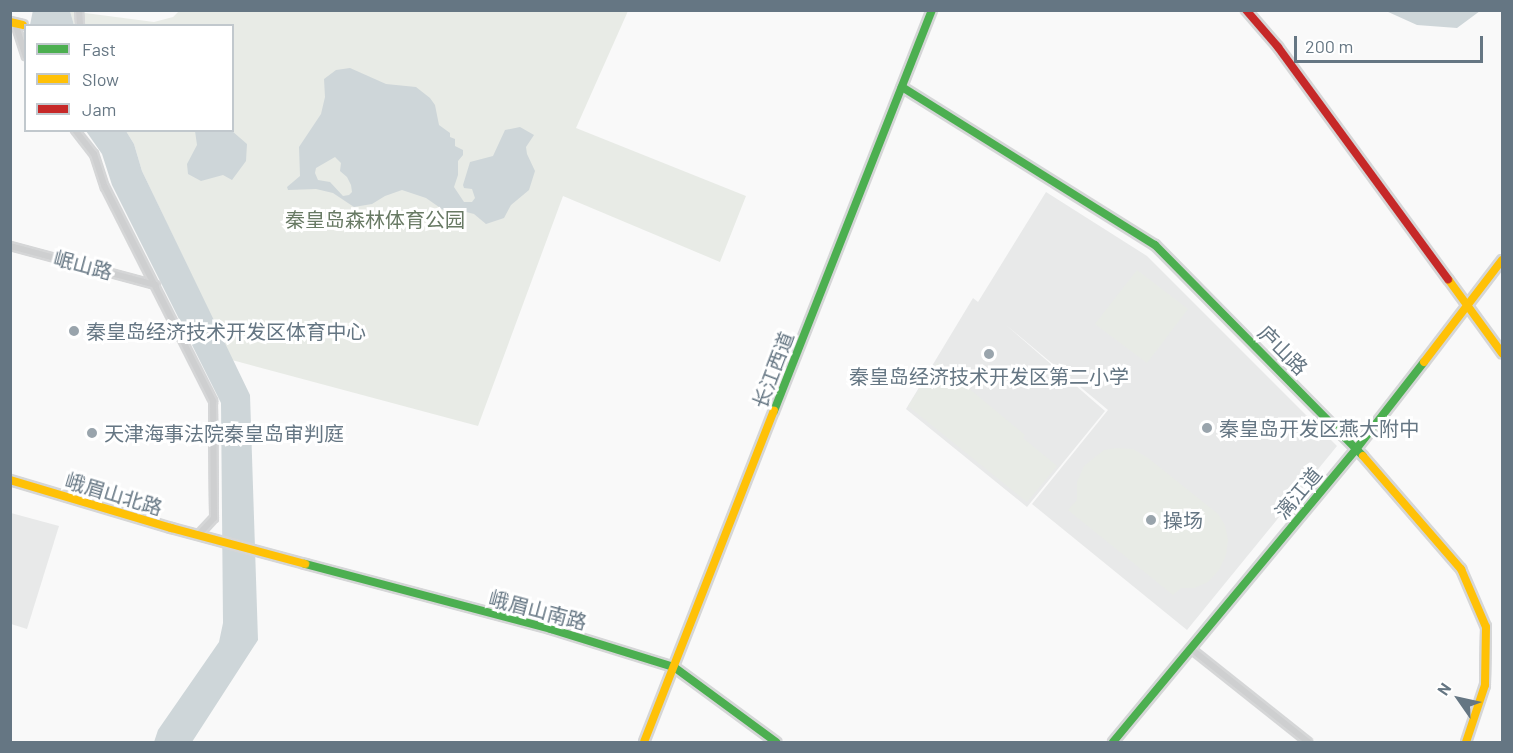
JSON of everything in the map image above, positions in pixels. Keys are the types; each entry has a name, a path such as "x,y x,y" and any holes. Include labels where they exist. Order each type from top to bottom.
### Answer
{"street":[{"name":"长江西道","path":"644,742 932,10"},
{"path":"1246,10 1278,47 1503,353"},
{"path":"18,24 24,48"},
{"name":"庐山路","path":"902,87 1155,245 1357,448 1461,569 1486,627 1485,685 1466,742"},
{"path":"77,132 94,154 105,187 213,401 214,518 199,534"},
{"name":"岷山路","path":"10,246 156,285"},
{"name":"漓江道","path":"1113,742 1357,448 1503,260"},
{"name":"峨眉山北路","path":"10,480 210,536"},
{"name":"峨眉山南路","path":"210,536 551,629 674,667 776,742"},
{"path":"1190,648 1308,742"}],"shaded area":[{"path":"33,10 70,11 74,24 30,24"},
{"path":"1386,11 1480,11 1457,28 1417,25"},
{"path":"350,68 386,84 416,87 430,98 435,105 439,125 455,139 455,146 463,150 463,155 458,161 458,175 454,187 464,202 472,202 475,198 472,189 464,188 463,185 470,162 493,156 505,130 520,127 534,135 526,147 535,171 529,190 511,205 504,218 486,224 474,214 462,211 449,214 426,198 402,190 372,204 354,207 333,193 316,189 288,190 287,187 300,176 299,147 321,114 325,97 324,79 336,70","holes":["335,157 341,163 340,171 347,177 352,192 343,196 330,182 318,180 315,173 316,168"]},
{"path":"87,132 127,132 134,144 142,171 250,395 258,640 192,742 154,742 158,730 219,642 223,623 221,403 112,185 102,154"},
{"path":"195,132 233,132 247,144 246,161 232,180 223,175 201,181 188,174 187,164 197,145"},
{"name":"秦皇岛开发区燕大附中","path":"1046,192 1147,256 1337,446 1187,630 1032,504 1108,410 1006,325 1105,411 1027,507 906,409 973,298 978,302"},
{"path":"11,513 59,526 27,629 11,624"}],"green space":[{"name":"秦皇岛森林体育公园","path":"180,10 628,11 576,128 746,196 720,262 563,196 478,426 232,360 142,171 134,144 127,132 234,132 234,24 74,24 70,11 154,22 173,17"},
{"path":"1137,270 1188,309 1147,363 1095,324"},
{"path":"937,362 1025,435 1023,438 1057,466 1027,502 908,406"},
{"name":"操场","path":"1133,449 1148,458 1218,514 1225,525 1228,540 1226,555 1219,570 1208,582 1194,588 1181,588 1173,595 1068,510 1077,500 1077,482 1084,466 1104,450"}],"traffic: fast":[{"path":"774,411 932,10"},
{"path":"902,87 1155,245 1363,456"},
{"path":"1113,742 1357,448 1424,362"},
{"path":"305,564 551,629 674,667 776,742"}],"traffic: slow":[{"path":"10,22 23,25"},
{"path":"1424,362 1502,260"},
{"path":"1448,279 1502,353"},
{"path":"644,742 774,411"},
{"path":"1363,456 1461,569 1486,627 1485,685 1466,742"},
{"path":"10,480 171,528 305,564"}],"traffic: jam":[{"path":"1246,10 1278,47 1448,279"}],"place":[{"name":"秦皇岛经济技术开发区体育中心","path":"74,331"},
{"name":"秦皇岛经济技术开发区第二小学","path":"989,354"},
{"name":"秦皇岛开发区燕大附中","path":"1207,428"},
{"name":"天津海事法院秦皇岛审判庭","path":"92,433"},
{"name":"操场","path":"1151,520"}]}
